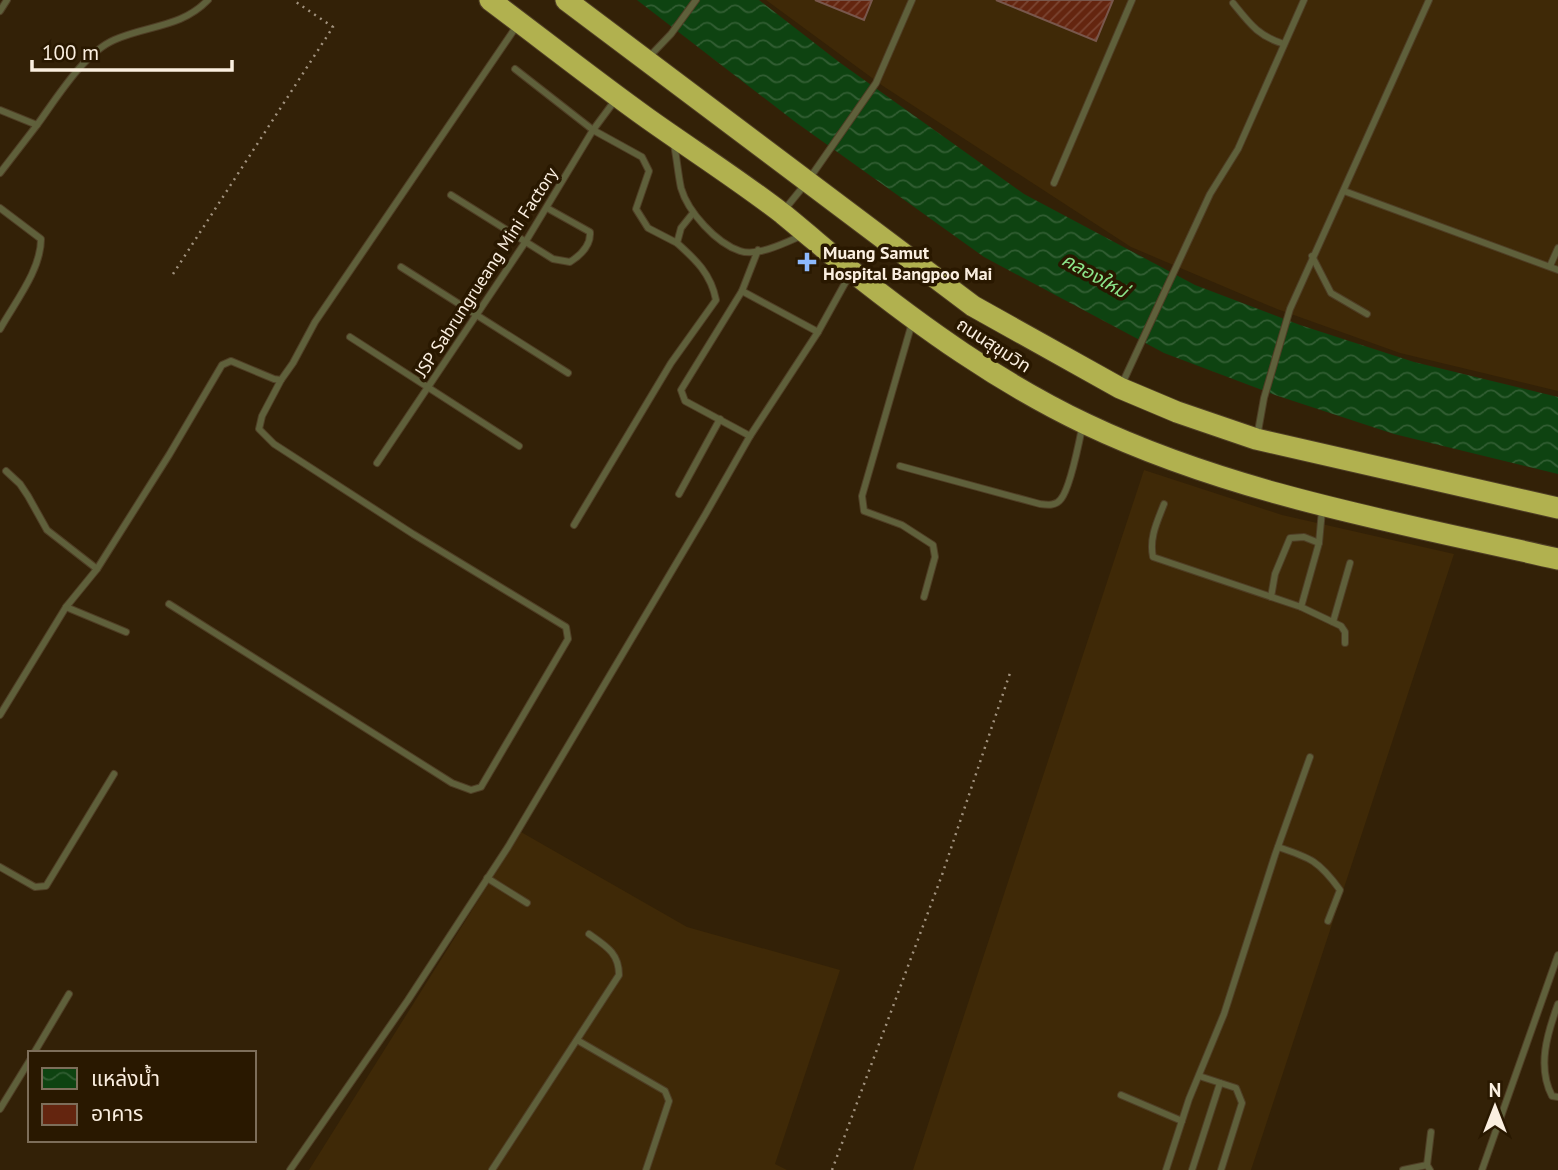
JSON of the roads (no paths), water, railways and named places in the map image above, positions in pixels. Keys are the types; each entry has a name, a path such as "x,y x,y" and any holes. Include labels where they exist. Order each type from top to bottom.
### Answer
{"highway":[{"name":"ถนนสุขุมวิท","path":"490,0 672,136 782,213 914,318 1009,383 1083,422 1213,473 1323,505 1558,559"},
{"name":"ถนนสุขุมวิท","path":"566,0 973,306 1120,388 1177,412 1256,439 1558,508"}],"lane":[{"path":"0,11 7,0"},
{"path":"0,173 93,54 112,41 173,24 200,9 208,0"},
{"path":"646,60 671,34 696,0"},
{"path":"782,213 828,153 876,83 912,0"},
{"path":"1054,183 1132,0"},
{"path":"1120,388 1210,194 1238,149 1304,0"},
{"path":"1256,439 1264,398 1290,309 1429,0"},
{"path":"1233,3 1257,32 1284,44"},
{"path":"169,604 452,783 471,790 481,787 568,639 566,627 413,534 274,444 259,429 262,416 314,322 520,22"},
{"path":"515,69 593,130 642,157 649,171 636,209 648,228 677,243 703,268 713,285 716,300 671,363 574,525"},
{"name":"JSP Sabrungrueang Mini Factory","path":"377,463 526,241 593,130 618,96"},
{"path":"0,110 37,125"},
{"path":"672,136 681,188 693,213 714,235 741,252 772,249 807,234"},
{"path":"1344,191 1558,270"},
{"path":"451,195 553,259 570,262 581,255 591,240 590,232 547,208"},
{"path":"0,208 41,239 41,249 32,272 0,328"},
{"path":"677,243 681,228 693,213"},
{"path":"1550,266 1558,248"},
{"path":"750,436 685,401 681,390 743,291 758,250"},
{"path":"1312,256 1331,293 1367,314"},
{"path":"401,267 568,373"},
{"path":"290,1170 408,1000 487,878 750,436 818,332 852,271"},
{"path":"743,291 818,332"},
{"path":"914,318 862,496 864,511 902,525 933,545 935,557 924,597"},
{"path":"350,337 519,446"},
{"path":"0,715 66,607 97,569 222,365 231,361 281,380"},
{"path":"679,495 720,419"},
{"path":"900,466 1052,505 1062,498 1077,457 1083,422"},
{"path":"6,471 24,490 47,530 97,569"},
{"path":"1164,504 1153,534 1153,557 1301,607 1341,625 1345,632 1345,643"},
{"path":"1301,607 1319,543 1323,505"},
{"path":"1271,597 1275,574 1290,538 1304,537 1319,543"},
{"path":"1333,622 1350,563"},
{"path":"66,607 126,632"},
{"path":"1166,1170 1182,1121 1228,1004 1278,846 1310,757"},
{"path":"0,867 35,887 46,886 114,774"},
{"path":"1278,846 1310,858 1325,870 1340,890 1328,922"},
{"path":"487,878 527,903"},
{"path":"492,1170 620,975 620,962 607,947 589,934"},
{"path":"1482,1170 1558,956"},
{"path":"35,1051 69,994"},
{"path":"1558,1004 1543,1062 1546,1083 1552,1096 1558,1097"},
{"path":"578,1040 665,1091 669,1101 646,1170"},
{"path":"0,1110 28,1063"},
{"path":"1199,1076 1236,1088 1242,1103 1221,1170"},
{"path":"1192,1170 1220,1083"},
{"path":"1121,1094 1182,1121"},
{"path":"1403,1170 1428,1168 1431,1132"}],"water":[{"name":"คลองใหม่","path":"637,0 759,0 839,62 1024,194 1195,285 1300,325 1414,362 1558,397 1558,474 1394,434 1275,395 1164,353 984,257 794,121"}],"place":[{"name":"Muang Samut Hospital Bangpoo Mai","path":"807,262"}]}
